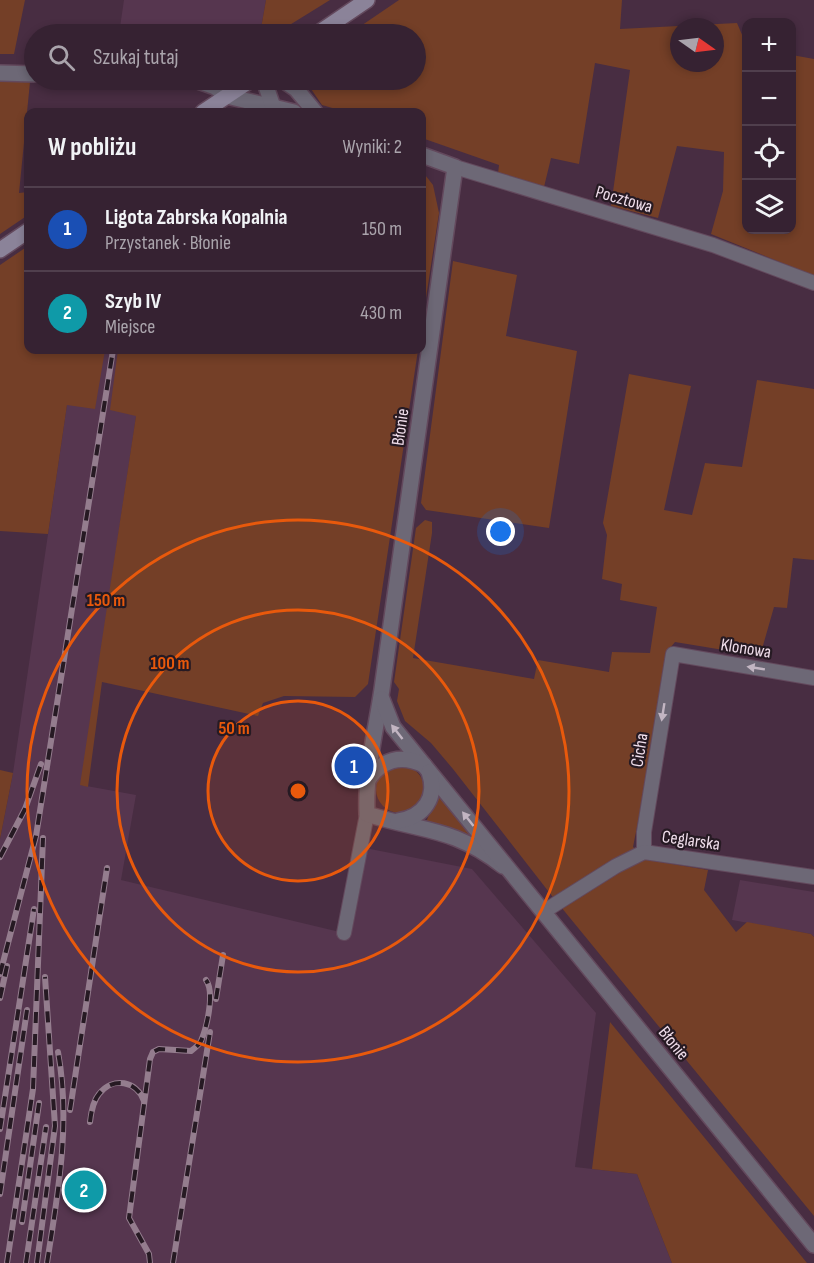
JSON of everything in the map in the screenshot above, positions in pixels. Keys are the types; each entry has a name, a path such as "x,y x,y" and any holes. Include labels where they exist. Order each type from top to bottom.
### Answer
{"main road":[{"path":"332,24 367,0"},
{"path":"209,108 236,90"},
{"path":"0,250 24,234"}],"street":[{"path":"0,73 24,74"},
{"path":"219,90 227,96 277,108"},
{"path":"267,90 273,107"},
{"path":"300,90 312,108"},
{"name":"Pocztowa","path":"426,156 713,245 814,283"},
{"name":"Błonie","path":"344,933 367,814 368,780 455,166"},
{"name":"Klonowa","path":"673,654 814,678"},
{"name":"Cicha","path":"644,852 644,832 673,654"},
{"name":"Błonie","path":"381,693 388,719 504,866 814,1245"},
{"path":"368,780 375,770 391,760 409,759 426,767 432,787 428,803 417,817 397,821"},
{"name":"Błonie","path":"367,814 458,837 483,850 504,866"},
{"name":"Ceglarska","path":"543,912 616,866 644,852 814,876"}],"shaded area":[{"path":"0,0 25,0 14,54 0,54"},
{"path":"124,0 266,0 262,24 120,24"},
{"path":"266,0 330,0 291,24 262,24"},
{"path":"399,0 622,0 620,29 670,26 670,72 724,72 724,24 737,23 742,35 742,234 796,234 796,56 814,59 814,276 711,234 723,191 724,152 677,146 658,218 611,206 630,70 595,63 579,164 551,158 544,187 498,174 499,165 426,139 426,108 332,108 322,105 312,90 426,90 426,24 364,24"},
{"path":"0,79 24,81 24,90 29,90 27,108 24,108 24,143 19,193 24,192 24,218 0,234"},
{"path":"426,176 433,185 439,213 426,298"},
{"path":"24,249 24,354 104,354 95,409 67,405 48,534 0,531 0,265"},
{"path":"453,261 517,275 506,336 577,351 549,528 426,510 421,503"},
{"path":"74,354 145,354 81,785 136,795 121,880 344,933 360,847 472,869 596,1013 575,1167 637,1174 672,1263 0,1263 0,839 13,773"},
{"path":"117,354 417,354 368,684 355,697 284,696 263,703 258,716 102,682 88,787 80,785 136,416 110,410"},
{"path":"629,374 691,386 664,510 692,515 705,463 742,467 757,380 814,389 814,560 793,558 787,608 774,607 760,656 675,642 666,653 649,766 633,847 648,860 708,870 704,890 736,932 747,922 811,934 814,937 814,1216 552,896 453,769 431,743 405,721 397,701 399,689 394,682 416,528 425,520 432,522 432,533 413,658 534,679 538,660 609,672 612,652 650,653 657,607 620,600 622,584 602,579 607,535 603,523"},
{"path":"395,765 405,765 417,772 424,784 424,794 417,806 405,813 395,813 380,802 376,794 376,784 387,769"},
{"path":"0,770 13,773 0,839"},
{"path":"438,793 474,837 426,822"},
{"path":"740,880 814,892 814,937 811,934 732,920"},
{"path":"610,1022 807,1263 672,1263 637,1174 592,1169"}],"railway":[{"path":"0,974 36,836 112,354"},
{"path":"0,857 25,809 41,764"},
{"path":"7,1263 33,1089 43,838"},
{"path":"70,1110 107,868"},
{"path":"0,1129 34,909"},
{"path":"216,999 223,955"},
{"path":"0,998 7,966"},
{"path":"37,1263 55,1126 45,977"},
{"path":"150,1263 149,1254 129,1218 150,1059 153,1052 159,1049 191,1051 200,1042 208,1019 210,1001 209,985 206,980"},
{"path":"0,1194 27,1010"},
{"path":"173,1263 210,1032"},
{"path":"47,1263 62,1158 63,1105 58,1052"},
{"path":"90,1122 97,1097 111,1085 118,1083 130,1085 141,1094 144,1101"},
{"path":"22,1222 39,1103"},
{"path":"26,1263 46,1127"}],"place":[{"name":"Ligota Zabrska Kopalnia","path":"354,766"},
{"name":"Szyb IV","path":"84,1190"}]}
